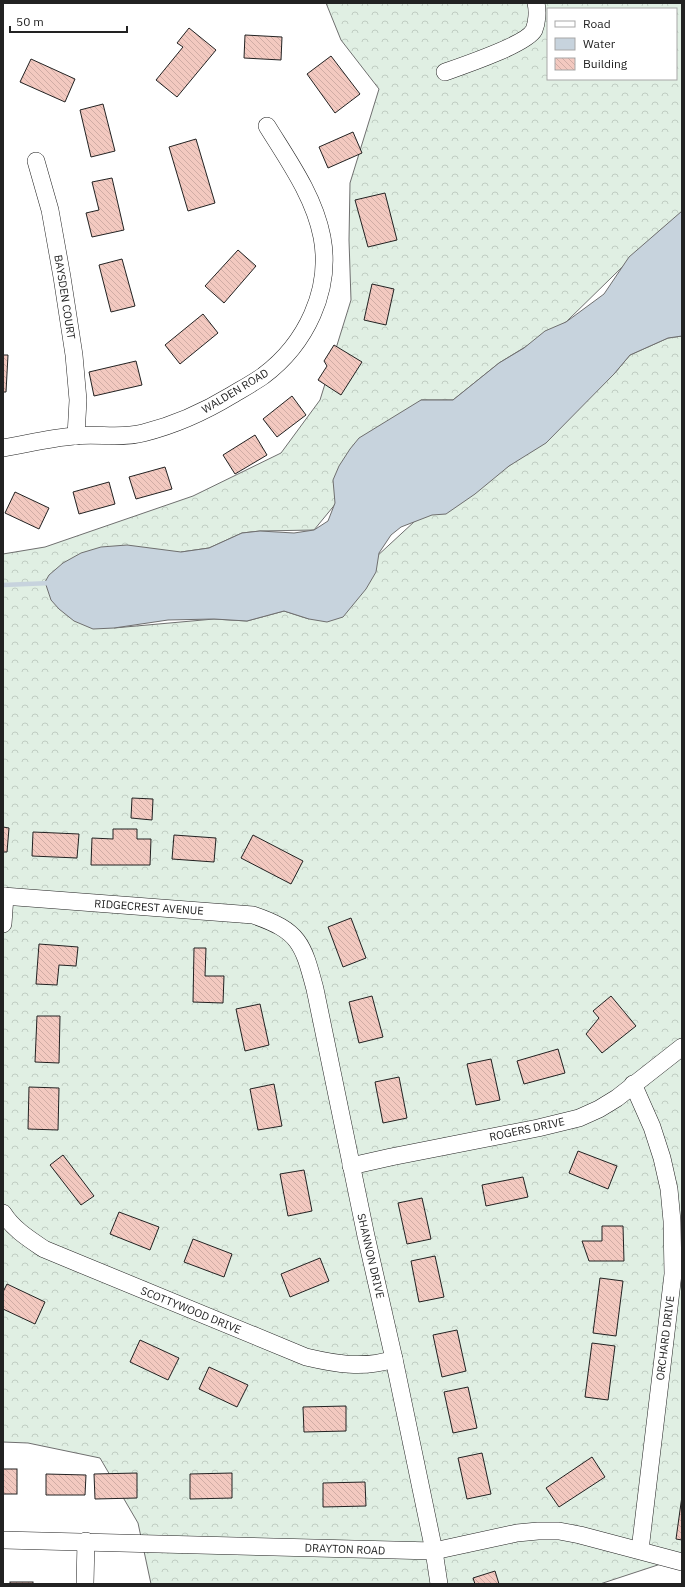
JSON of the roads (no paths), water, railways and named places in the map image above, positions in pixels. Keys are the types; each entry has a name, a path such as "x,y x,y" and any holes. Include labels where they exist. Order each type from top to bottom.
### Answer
{"street":[{"path":"445,72 521,42 534,31 538,10 536,3"},
{"name":"WALDEN ROAD","path":"3,448 33,441 76,436 119,436 142,433 165,427 205,411 262,376 289,352 302,336 312,318 318,298 323,278 324,257 322,236 315,215 298,176 267,126"},
{"name":"BAYSDEN COURT","path":"36,161 50,210 73,347 78,400 76,436"},
{"path":"3,924 4,896"},
{"name":"RIDGECREST AVENUE","path":"4,896 253,915 273,922 290,932"},
{"name":"SHANNON DRIVE","path":"290,932 303,951 315,990 351,1166 394,1359 434,1551 439,1584"},
{"name":"ROGERS DRIVE","path":"351,1166 538,1128 579,1118 611,1102 682,1047"},
{"name":"ORCHARD DRIVE","path":"633,1084 652,1127 662,1158 669,1189 673,1259 673,1274 640,1550"},
{"name":"SCOTTYWOOD DRIVE","path":"3,1213 26,1238 44,1249 306,1357 326,1362 369,1365 394,1359"},
{"name":"DRAYTON ROAD","path":"3,1540 434,1551 517,1533 559,1531 640,1550 682,1562"},
{"path":"85,1584 86,1542"}],"water":[{"path":"682,211 682,336 668,338 630,355 614,374 546,443 509,466 475,494 446,514 432,515 401,527 391,535 379,553 376,572 366,589 343,617 327,622 309,619 284,611 247,621 214,619 168,620 114,628 93,629 74,621 59,609 51,600 45,582 49,575 63,563 81,553 101,547 127,545 181,552 209,548 242,533 260,531 294,533 314,530 328,521 335,503 333,480 339,466 359,438 421,400 453,400 499,363 524,348 545,331 566,322 604,294 629,257"}],"waterway":[{"path":"3,585 51,583"}]}
